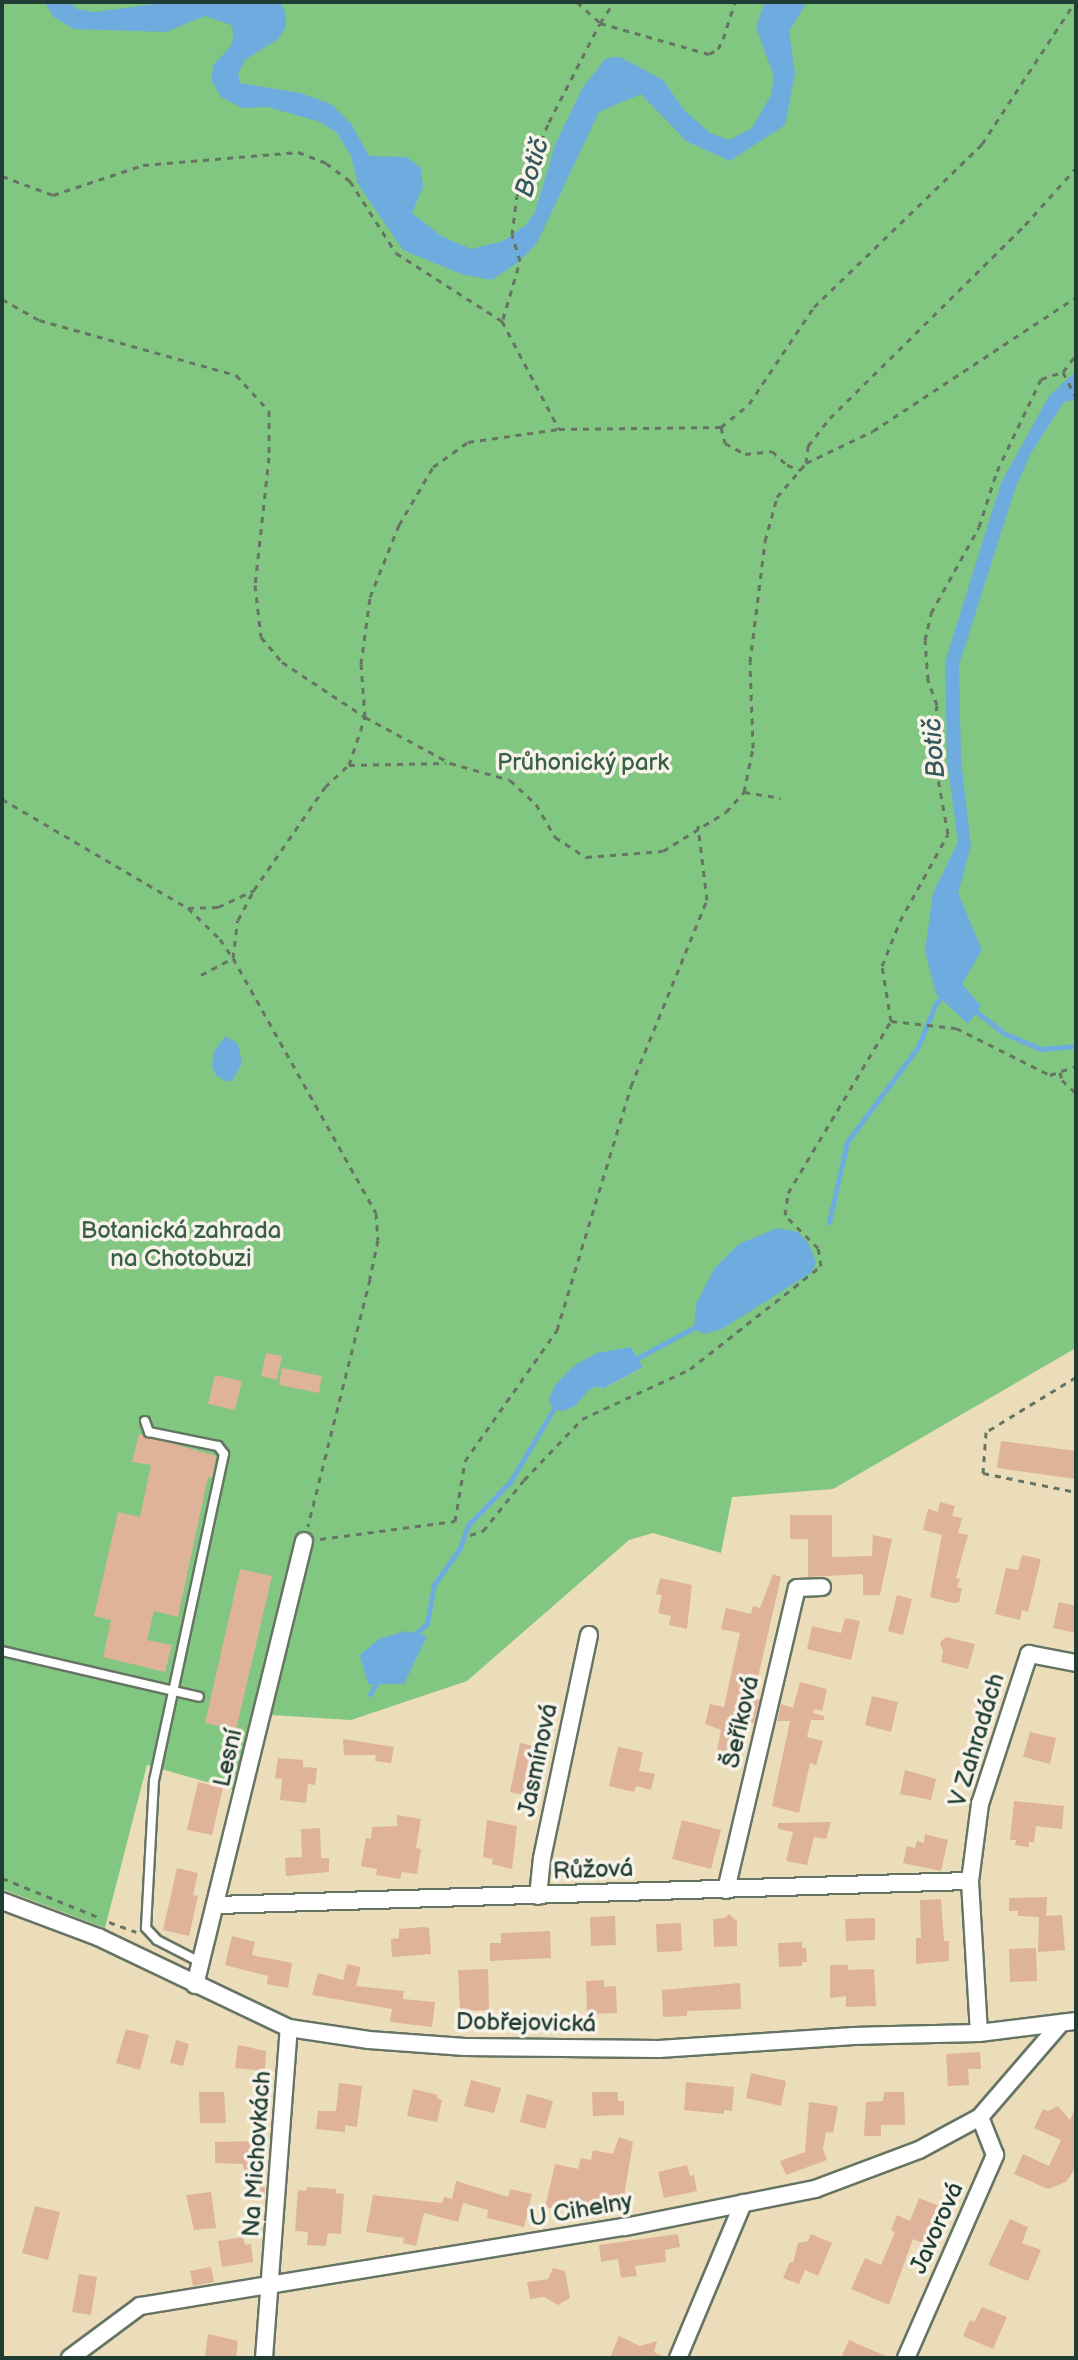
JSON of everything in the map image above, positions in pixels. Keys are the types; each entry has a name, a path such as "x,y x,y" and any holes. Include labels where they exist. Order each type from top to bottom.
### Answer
{"street":[{"name":"Lesní","path":"195,1985 304,1541"},
{"name":"Šeříková","path":"726,1890 797,1588 822,1587"},
{"name":"Jasmínová","path":"538,1896 542,1858 589,1635"},
{"name":"V Zahradách","path":"979,2033 970,1881 980,1804 1029,1654 1076,1663"},
{"name":"Růžová","path":"217,1905 970,1881"},
{"name":"Dobřejovická","path":"2,1901 98,1937 289,2028 369,2040 465,2047 644,2049 854,2036 979,2033 1068,2022"},
{"name":"U Cihelny","path":"70,2358 140,2306 625,2227 815,2189 919,2150 980,2117 1068,2022"},
{"name":"Na Michovkách","path":"264,2358 289,2028"},
{"name":"Javorová","path":"906,2358 995,2155 980,2117"},
{"path":"678,2358 743,2203"}],"lane":[{"path":"145,1421 149,1432 218,1446 224,1454 154,1780 146,1928 151,1936 202,1964"},
{"path":"2,1651 199,1697"}],"path":[{"path":"577,2 600,23 709,54 718,49 735,2"},
{"path":"502,321 520,261 512,235 517,196 600,23 614,2"},
{"path":"233,958 238,920 254,890 325,787 349,765 365,717 361,664 370,597 399,525 433,467 468,442 559,429 721,427 749,404 814,307 982,144 1075,2"},
{"path":"2,176 53,195 143,165 298,152 326,163 350,181 396,253 502,321 559,429"},
{"path":"2,299 39,320 236,375 269,411 269,457 255,585 261,637 282,662 365,717 450,763 510,780 536,804 555,837 586,857 663,851 698,826 726,812 744,792 753,748 750,662 765,541 777,497 806,463 808,446 830,418 1015,236 1076,168"},
{"path":"806,463 873,431 1076,297"},
{"path":"470,1535 483,1531 524,1480 582,1419 690,1369 821,1266 818,1248 785,1215 788,1193 891,1021 882,966 900,921 948,834 932,746 937,705 928,680 925,640 931,613 979,527 997,471 1041,379 1063,372 1076,355"},
{"path":"1063,372 1076,397"},
{"path":"721,427 725,443 735,449 745,454 772,451 787,465 801,470"},
{"path":"349,765 450,763"},
{"path":"744,792 781,798"},
{"path":"2,799 188,908 220,939 376,1213 378,1240 370,1279 304,1541 455,1521 465,1461 557,1330 631,1086 707,900 698,826"},
{"path":"188,908 218,907 254,890"},
{"path":"201,975 233,958"},
{"path":"891,1021 956,1028 1050,1075 1076,1066"},
{"path":"1060,1072 1062,1080 1076,1093"},
{"path":"1076,1377 986,1432 983,1473 1076,1492"},
{"path":"2,1878 151,1936"}],"green space":[{"name":"Průhonický park","path":"2,2 1076,2 1076,1348 833,1489 732,1497 721,1553 653,1533 629,1540 467,1681 351,1720 253,1714 235,1790 147,1765 105,1928 2,1889","holes":["631,1347 643,1367 603,1389 597,1386 588,1391"]}],"water":[{"path":"44,2 69,2 77,9 95,12 169,2 280,2 285,11 286,27 278,39 245,60 238,74 240,83 300,93 331,104 351,124 369,156 407,157 421,168 423,187 412,213 441,236 471,249 503,241 526,225 535,212 555,145 583,87 606,58 620,57 663,80 684,110 710,133 729,140 752,128 771,95 774,77 756,27 765,2 807,2 789,31 795,73 785,125 730,161 686,141 641,94 599,112 537,243 520,261 492,280 461,274 403,250 358,184 351,156 337,133 320,122 268,107 242,108 221,97 211,80 214,64 231,46 234,34 231,25 205,16 166,32 74,29 54,17"},
{"path":"1076,371 1076,400 1064,402 1031,453 1015,489 959,665 961,760 971,846 958,893 982,950 962,984 981,1006 968,1024 936,994 925,951 933,893 958,842 947,761 945,662 1001,483 1049,396"},
{"path":"226,1036 238,1044 242,1063 232,1081 225,1081 216,1075 212,1066 214,1051"},
{"path":"777,1228 798,1232 808,1243 816,1262 812,1272 722,1329 704,1334 694,1329 696,1304 714,1269 739,1244"},
{"path":"631,1347 643,1367 603,1389 597,1386 588,1391 575,1406 562,1411 552,1409 549,1399 555,1385 575,1365 597,1353"},
{"path":"405,1631 427,1636 404,1684 368,1684 360,1655 379,1639"}],"building":[{"path":"266,1353 282,1356 277,1380 261,1376"},
{"path":"282,1368 322,1376 319,1393 279,1385"},
{"path":"215,1375 242,1381 235,1410 208,1404"},
{"path":"139,1434 216,1456 212,1478 208,1477 178,1617 154,1611 147,1640 172,1645 165,1672 103,1657 111,1620 94,1616 118,1512 140,1517 151,1465 132,1462"},
{"path":"1001,1441 1076,1451 1076,1479 997,1468"},
{"path":"940,1502 955,1506 952,1516 962,1518 958,1533 968,1535 956,1578 960,1579 957,1587 962,1588 959,1602 953,1603 930,1597 942,1535 923,1530 928,1509 938,1512"},
{"path":"790,1515 832,1515 832,1557 872,1556 873,1535 892,1539 880,1595 863,1595 863,1574 808,1577 808,1539 790,1539"},
{"path":"1022,1555 1041,1559 1028,1612 1022,1610 1020,1620 995,1614 1006,1568 1018,1570"},
{"path":"240,1569 272,1576 236,1730 205,1723"},
{"path":"773,1574 781,1577 756,1686 755,1698 760,1699 754,1722 746,1727 745,1733 739,1732 734,1754 717,1750 721,1730 705,1724 710,1704 724,1707 740,1633 721,1629 726,1608 751,1614 753,1606 760,1608"},
{"path":"660,1578 692,1585 687,1629 669,1625 671,1616 658,1613 662,1595 656,1594"},
{"path":"897,1595 912,1599 903,1635 888,1631"},
{"path":"1059,1602 1076,1606 1076,1633 1053,1628"},
{"path":"845,1618 860,1621 851,1660 807,1649 812,1626 841,1633"},
{"path":"946,1637 975,1644 968,1669 941,1662 943,1652 940,1642"},
{"path":"800,1682 827,1689 822,1711 814,1709 813,1713 824,1716 824,1720 811,1720 807,1737 823,1741 816,1765 810,1763 799,1813 772,1806 790,1721 777,1721 781,1704 793,1708"},
{"path":"872,1696 898,1702 891,1732 865,1725"},
{"path":"1030,1732 1056,1738 1050,1764 1023,1757"},
{"path":"343,1739 394,1747 391,1763 375,1761 376,1755 344,1755"},
{"path":"520,1743 539,1747 528,1796 510,1792"},
{"path":"618,1747 643,1752 639,1771 655,1774 651,1790 636,1786 634,1792 609,1786"},
{"path":"278,1758 303,1760 303,1767 317,1768 315,1785 308,1784 306,1803 280,1800 282,1779 275,1778"},
{"path":"905,1770 936,1779 931,1800 900,1794"},
{"path":"198,1782 223,1788 212,1835 187,1830"},
{"path":"1014,1801 1064,1806 1062,1829 1036,1826 1034,1842 1029,1842 1029,1847 1015,1845 1016,1840 1010,1840"},
{"path":"397,1815 421,1819 416,1848 421,1849 417,1874 402,1872 400,1879 376,1875 377,1869 361,1866 366,1838 371,1839 372,1827 397,1826"},
{"path":"487,1820 517,1826 512,1869 492,1864 493,1859 483,1857"},
{"path":"682,1820 721,1830 711,1869 672,1859"},
{"path":"831,1822 826,1839 814,1837 807,1865 786,1861 793,1832 778,1829 778,1823"},
{"path":"320,1828 321,1858 329,1858 329,1872 286,1876 285,1858 302,1857 301,1829"},
{"path":"925,1834 948,1840 941,1871 903,1863 907,1846 915,1848 917,1841 924,1843"},
{"path":"177,1868 198,1873 193,1895 198,1896 189,1936 163,1930"},
{"path":"1047,1897 1046,1916 1062,1915 1065,1950 1038,1952 1039,1917 1018,1916 1018,1911 1009,1911 1009,1898"},
{"path":"941,1899 944,1941 949,1941 949,1961 916,1964 916,1938 921,1938 920,1900"},
{"path":"729,1914 737,1921 737,1946 714,1947 713,1919 725,1918"},
{"path":"615,1916 616,1945 591,1946 590,1917"},
{"path":"875,1918 875,1940 846,1941 845,1919"},
{"path":"681,1923 682,1951 657,1952 656,1924"},
{"path":"429,1928 431,1954 392,1957 391,1939 399,1938 399,1929"},
{"path":"550,1931 551,1958 490,1961 490,1943 501,1943 501,1933"},
{"path":"232,1936 255,1942 252,1955 292,1963 288,1988 267,1984 268,1976 225,1965"},
{"path":"802,1942 802,1948 806,1948 807,1962 802,1962 802,1966 779,1967 778,1943"},
{"path":"1036,1948 1037,1981 1010,1982 1009,1949"},
{"path":"347,1964 361,1967 356,1986 404,1991 403,1999 435,2002 432,2027 390,2022 392,2009 312,1995 318,1973 343,1980"},
{"path":"830,1965 848,1965 848,1970 874,1969 876,2006 846,2007 846,1996 830,1998"},
{"path":"488,1969 489,2010 460,2011 458,1970"},
{"path":"604,1980 604,1987 616,1986 617,2013 587,2014 586,1981"},
{"path":"740,1983 741,2009 687,2011 687,2016 663,2017 662,1990"},
{"path":"126,2029 149,2035 140,2070 116,2063"},
{"path":"176,2040 189,2044 183,2066 170,2063"},
{"path":"238,2045 266,2051 265,2071 235,2068"},
{"path":"980,2052 981,2069 968,2069 969,2085 948,2086 946,2054"},
{"path":"751,2073 786,2081 781,2106 746,2098"},
{"path":"471,2080 501,2088 494,2113 464,2106"},
{"path":"686,2082 734,2087 732,2111 724,2110 724,2114 684,2110"},
{"path":"339,2083 362,2086 357,2127 345,2125 345,2132 316,2129 318,2111 336,2111"},
{"path":"413,2089 438,2095 437,2098 442,2100 437,2122 407,2116"},
{"path":"199,2092 224,2092 226,2123 200,2123"},
{"path":"592,2092 618,2092 618,2101 624,2101 624,2115 593,2116"},
{"path":"884,2092 904,2092 905,2125 881,2125 881,2136 864,2136 866,2102 883,2101"},
{"path":"527,2094 553,2101 545,2129 520,2122"},
{"path":"809,2102 838,2106 833,2133 826,2132 823,2149 827,2160 786,2175 780,2161 805,2152"},
{"path":"1058,2106 1070,2120 1076,2106 1076,2167 1066,2182 1048,2189 1014,2174 1023,2154 1049,2166 1061,2140 1034,2128 1043,2109 1048,2111"},
{"path":"619,2137 633,2142 622,2208 600,2212 599,2208 577,2203 575,2207 560,2203 558,2210 545,2207 555,2164 578,2169 581,2158 591,2160 593,2150 613,2154"},
{"path":"257,2141 257,2166 263,2166 265,2195 249,2196 243,2164 215,2163 215,2142"},
{"path":"687,2165 690,2176 694,2175 697,2191 664,2198 658,2172"},
{"path":"456,2181 508,2197 510,2189 532,2194 524,2227 487,2218 488,2210 463,2203 458,2222 424,2213 416,2246 403,2243 404,2238 366,2232 373,2195 442,2203 444,2197 452,2199"},
{"path":"307,2187 336,2189 336,2193 344,2194 341,2234 328,2233 326,2246 307,2245 308,2232 295,2231 298,2190 306,2191"},
{"path":"211,2192 216,2228 194,2230 186,2195"},
{"path":"919,2198 942,2207 927,2245 913,2239 889,2305 851,2289 865,2258 881,2265 895,2232 891,2230 897,2215 910,2221"},
{"path":"35,2206 60,2212 48,2260 22,2253"},
{"path":"1010,2219 1028,2227 1022,2243 1041,2250 1028,2281 988,2265"},
{"path":"678,2234 680,2247 665,2250 666,2262 635,2266 637,2276 621,2278 618,2259 601,2262 599,2245"},
{"path":"811,2234 832,2243 818,2276 805,2270 799,2284 783,2278 790,2262 793,2263 798,2243 808,2241"},
{"path":"243,2237 245,2245 251,2244 253,2262 222,2267 218,2241"},
{"path":"211,2267 214,2282 193,2286 190,2271"},
{"path":"553,2268 565,2271 570,2298 558,2305 544,2297 530,2299 527,2282 548,2279"},
{"path":"79,2274 97,2277 91,2315 72,2312"},
{"path":"982,2307 1007,2317 993,2349 963,2336 970,2320 974,2322"},
{"path":"208,2334 238,2341 236,2358 205,2358"},
{"path":"619,2336 640,2346 657,2341 654,2352 667,2358 610,2358"},
{"path":"849,2340 890,2358 841,2358"}],"waterway":[{"path":"829,1222 847,1142 918,1047 936,1003 944,995"},
{"name":"Botič","path":"974,1010 1003,1033 1041,1049 1076,1046"},
{"path":"632,1361 697,1326"},
{"path":"413,1636 427,1624 434,1585 460,1548 468,1525 510,1482 556,1405"},
{"path":"370,1694 378,1681"}],"park label":[{"name":"Botanická zahrada na Chotobuzi","path":"181,1245"}]}
